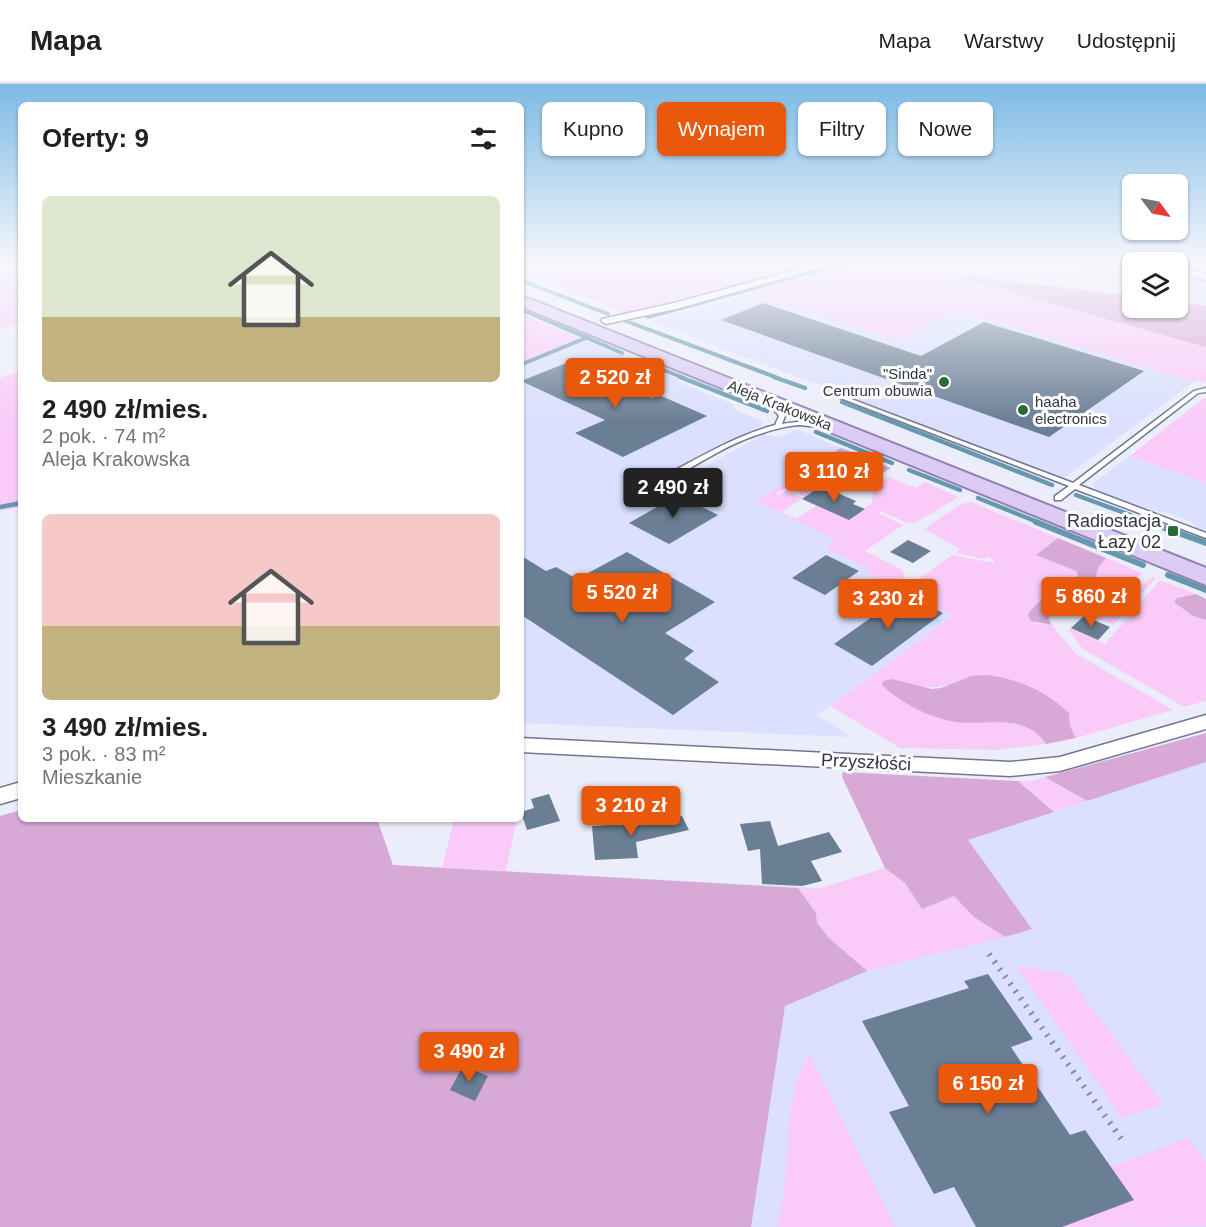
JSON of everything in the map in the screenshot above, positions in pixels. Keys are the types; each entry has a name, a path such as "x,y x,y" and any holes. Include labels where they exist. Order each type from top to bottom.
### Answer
{"main road":[{"name":"Aleja Krakowska","path":"558,315 1206,577"},
{"name":"Aleja Krakowska","path":"591,315 1065,492 1206,556"}],"street":[{"path":"606,321 631,315"},
{"name":"Przyszłości","path":"524,745 1010,769 1060,764 1206,722"},
{"path":"0,796 18,791"}],"lane":[{"path":"1065,492 1196,392 1206,390"},
{"path":"828,392 1065,492 1206,536"},
{"path":"768,400 782,416 778,425"},
{"path":"665,479 756,431 770,430 778,425 807,423 840,429"}],"path":[{"path":"989,954 1123,1141"}],"shaded area":[{"path":"0,315 18,315 18,324 0,329"},
{"path":"524,315 586,341 524,367"},
{"path":"670,315 819,315 896,340 946,315 1097,315 1206,347 1206,373 1064,478 853,398 847,392 837,388 813,383 650,321"},
{"path":"819,315 947,315 896,340"},
{"path":"976,315 1095,315 1206,347 1206,383 1197,380 1194,382"},
{"path":"1094,315 1122,315 1122,318 1188,318 1188,315 1206,315 1206,347"},
{"path":"586,341 735,405 732,408 762,421 762,425 661,476 674,483 763,435 782,437 796,429 841,448 822,460 828,463 824,466 811,473 804,471 755,501 837,540 826,547 873,570 868,574 953,616 817,715 852,737 524,723 524,367"},
{"path":"18,372 18,508 0,511 0,378"},
{"path":"1206,398 1206,483 1130,456"},
{"path":"841,448 891,468 867,482 860,483 851,477 856,467 831,466 821,460"},
{"path":"1130,456 1206,483 1206,532 1197,528 1190,521 1169,513 1153,511 1099,492 1092,484"},
{"path":"804,471 829,482 805,497 799,494 794,487 796,484 792,482 786,485 792,487 793,492 785,488 777,493 779,495 786,491 803,498 781,512 796,519 819,504 849,520 872,503 873,486 889,477 916,488 925,482 959,497 915,523 907,523 881,511 878,513 903,525 865,551 901,569 905,576 892,586 867,573 872,570 826,548 836,540 755,501"},
{"path":"971,502 1058,538 1036,555 1076,571 1078,575 1070,587 1060,592 1035,623 1052,625 1075,653 1173,710 1076,738 1070,726 1069,713 965,678 937,687 920,686 892,679 929,714 959,722 1007,723 1022,726 1035,732 1046,744 997,750 900,748 830,706 953,616 902,591 952,555 994,563 994,560 989,557 984,559 956,553 960,549 924,529 961,504"},
{"path":"1058,538 1106,558 1098,568 1096,576 1080,592 1068,598 1067,603 1048,618 1052,625 1031,621 1028,615 1039,602 1066,587 1078,575 1076,571 1036,555"},
{"path":"1106,558 1143,573 1099,604 1067,603 1068,598 1080,592 1096,576 1098,568"},
{"path":"1153,577 1156,578 1113,625 1095,618"},
{"path":"1160,580 1196,594 1177,598 1174,602 1190,615 1206,620 1206,701 1184,707 1083,649 1069,631 1071,628 1105,644"},
{"path":"1196,594 1206,599 1206,620 1191,615 1174,602 1177,598"},
{"path":"987,675 1021,683 1051,698 1069,713 1070,726 1076,738 1046,744 1037,734 1017,724 947,720 916,709 897,698 882,685 883,681 892,679 932,689 941,688 971,676"},
{"path":"1206,733 1206,762 1087,801 1045,777"},
{"path":"1206,762 1206,1227 0,1227 0,816 18,811 18,822 378,822 393,865 822,888"},
{"path":"843,772 1018,781 1054,812 968,840 1032,929 1005,937 974,917 954,896 922,909 905,883 885,868 842,777"},
{"path":"1045,777 1087,801 1054,812 1018,781 1031,781"},
{"path":"18,811 18,822 378,822 393,865 798,888 816,913 817,923 829,938 867,971 785,1006 751,1227 0,1227 0,816"},
{"path":"453,822 516,822 506,871 442,868"},
{"path":"885,868 905,883 922,909 954,896 974,917 1005,937 867,971 829,938 817,923 816,913 798,888 822,888"},
{"path":"1016,966 1067,974 1163,1104 1122,1118"},
{"path":"810,1054 895,1227 777,1227 785,1181 792,1099 802,1068"},
{"path":"1188,1138 1206,1162 1206,1226 1062,1227 1111,1167"}],"building":[{"path":"733,315 800,315 921,356 984,322 1144,371 1049,437 721,320"},
{"path":"569,362 652,398 659,395 707,416 623,457 575,433 605,420 524,382 524,380"},
{"path":"821,486 856,501 853,504 865,509 849,520 802,499"},
{"path":"678,495 718,515 669,544 629,523"},
{"path":"908,540 931,551 913,563 890,552"},
{"path":"627,552 715,602 665,633 694,651 684,659 719,682 673,715 524,617 524,557 546,571 556,567 577,579"},
{"path":"826,555 859,571 825,595 792,578"},
{"path":"904,594 943,613 872,666 834,644"},
{"path":"1084,616 1110,627 1098,640 1071,628"},
{"path":"549,794 560,821 527,830 524,811 534,808 531,799"},
{"path":"682,816 689,830 636,842 638,858 595,860 592,826 648,823"},
{"path":"770,821 778,846 829,832 842,852 811,861 822,881 802,886 762,884 760,849 748,851 740,824"},
{"path":"988,974 1033,1039 1011,1047 1070,1135 1085,1130 1134,1200 1062,1227 976,1227 954,1187 934,1194 889,1112 909,1106 862,1021 969,988 964,981"},
{"path":"463,1066 488,1076 475,1101 450,1090"}],"waterway":[{"path":"535,315 586,338"},
{"path":"648,317 654,315"},
{"path":"626,321 778,378"},
{"path":"524,363 586,338"},
{"path":"586,338 622,353"},
{"path":"641,361 684,378"},
{"path":"680,377 767,411"},
{"path":"774,377 805,388"},
{"path":"842,402 1052,485"},
{"path":"816,432 892,463"},
{"path":"909,470 960,490"},
{"path":"1076,495 1152,523"},
{"path":"978,498 1040,523"},
{"path":"0,507 18,504"},
{"path":"1036,522 1143,565"},
{"path":"1148,522 1206,543"},
{"path":"1168,575 1206,590"}],"place":[{"name":"\"Sinda\" Centrum obuwia","path":"944,382"},
{"name":"haaha electronics","path":"1023,410"},
{"name":"Radiostacja Łazy 02","path":"1173,531"}]}
